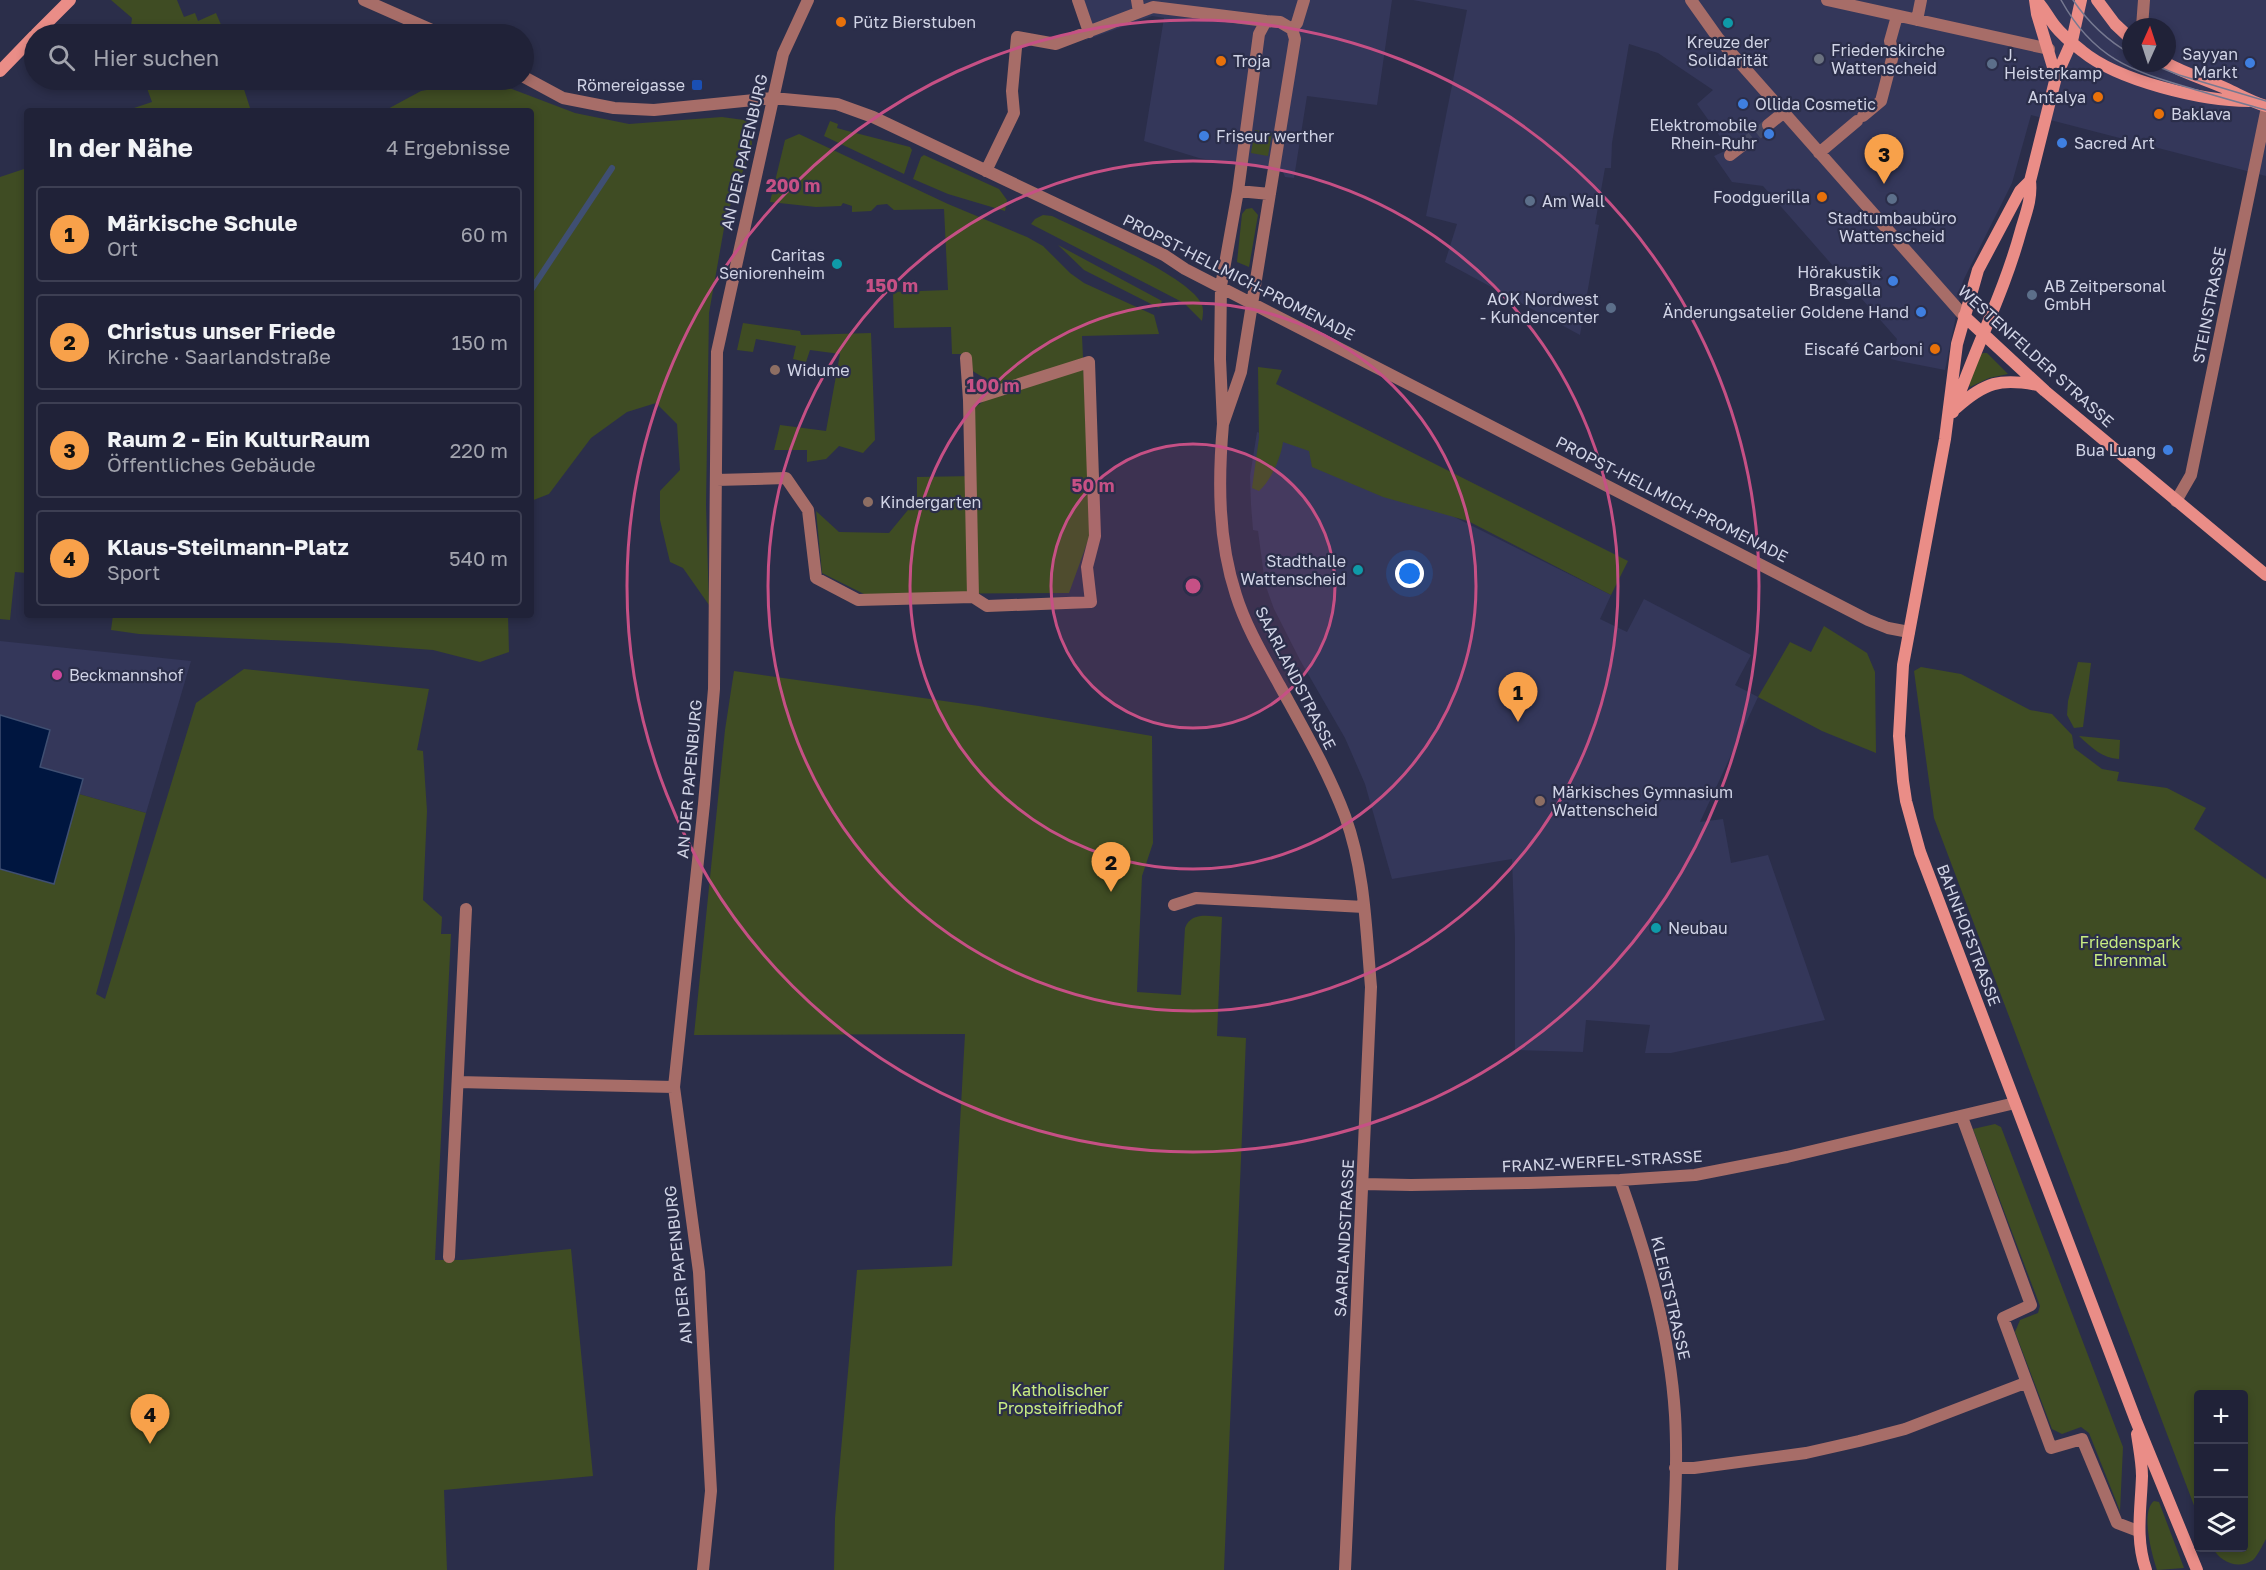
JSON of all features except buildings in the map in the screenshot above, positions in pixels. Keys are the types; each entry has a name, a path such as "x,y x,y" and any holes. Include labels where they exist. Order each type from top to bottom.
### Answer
{"street":[{"path":"46,24 70,0"},
{"path":"364,0 418,24"},
{"name":"AN DER PAPENBURG","path":"703,1570 711,1491 699,1272 674,1087 714,689 717,352 783,54 808,0"},
{"path":"1078,0 1089,32"},
{"name":"SAARLANDSTRASSE","path":"1223,424 1241,372 1296,39 1292,29 1297,23 1304,0"},
{"name":"WESTENFELDER STRASSE","path":"1691,0 1718,38 1964,316 2040,386 2266,575"},
{"path":"1827,0 2049,49"},
{"path":"1917,20 1921,0"},
{"path":"2036,0 2045,8 2055,26 2084,52 2123,74 2174,90 2233,101 2249,100"},
{"path":"2036,0 2037,14 2056,77"},
{"name":"BAHNHOFSTRASSE","path":"1945,439 1983,332 2016,250 2031,195 2030,181 2056,77 2072,41 2081,0"},
{"path":"2097,0 2122,31"},
{"path":"2143,18 2144,0"},
{"path":"986,171 1014,113 1012,91 1017,37 1056,44 1089,32 1138,6 1280,22 1292,29"},
{"path":"1819,153 1881,101 1893,56 1890,41 1897,16"},
{"name":"SAARLANDSTRASSE","path":"1266,21 1259,34 1238,190 1221,286 1222,539 1237,597 1253,636 1312,743 1345,817 1359,870 1364,907 1371,987 1345,1570"},
{"path":"0,71 24,46"},
{"path":"2176,67 2266,106"},
{"name":"PROPST-HELLMICH-PROMENADE","path":"534,82 564,98 614,108 654,110 773,98 837,104 873,117 1164,255 1252,303 1868,620 1888,628 1909,632"},
{"name":"STEINSTRASSE","path":"2176,501 2191,476 2266,112"},
{"path":"1768,125 1783,113"},
{"path":"1731,155 1743,145"},
{"name":"BAHNHOFSTRASSE","path":"2030,181 2020,191 1978,270 1964,316 1954,362 1945,439 1903,665 1899,736 1906,801 1920,852 2136,1421 2197,1570"},
{"path":"1238,190 1270,194"},
{"path":"966,358 973,597"},
{"path":"716,480 786,478 808,510 816,578 858,600 973,597 987,606 1091,602 1087,567 1095,536 1089,362 969,400"},
{"path":"1954,410 1972,393 1998,382 2015,381 2040,386"},
{"path":"1174,905 1196,898 1364,907"},
{"path":"449,1257 466,909"},
{"path":"458,1082 674,1087"},
{"name":"FRANZ-WERFEL-STRASSE","path":"1363,1184 1620,1180 1695,1175 1962,1117 2015,1103"},
{"path":"1962,1117 2031,1305 2003,1318 2025,1383 2051,1448 2082,1439 2117,1523 2138,1530"},
{"name":"KLEISTSTRASSE","path":"1620,1180 1635,1222 1665,1332 1675,1416 1672,1570"},
{"path":"1675,1468 1694,1468 1806,1453 1859,1442 1905,1429 2025,1383"},
{"name":"BAHNHOFSTRASSE","path":"2136,1421 2142,1474 2138,1530 2146,1570"}],"shaded area":[{"path":"1072,0 1392,0 1377,105 1307,96 1294,178 1285,177 1283,172 1199,158 1144,141 1164,18 1152,16 1086,40"},
{"path":"1413,0 2266,0 2266,176 2031,115 2012,183 1963,281 1945,370 1891,359 1897,339 1763,186 1732,182 1714,156 1729,149 1697,104 1713,90 1658,53 1629,44 1612,143 1611,168 1605,168 1595,224 1599,225 1580,335 1445,262 1457,224 1426,216 1467,10"},
{"name":"Märkisches Gymnasium Wattenscheid","path":"1257,432 1338,459 1611,595 1600,619 1627,632 1644,599 1751,655 1735,685 1758,697 1700,822 1723,819 1731,863 1768,855 1825,1020 1671,1053 1645,1053 1650,1025 1586,1020 1583,1052 1515,1050 1512,859 1392,879 1365,784 1345,738 1300,660 1274,609 1265,584 1258,531 1253,530 1251,505 1250,476"},
{"path":"0,641 191,661 146,813 79,794 0,869"},
{"path":"0,715 50,730 40,767 83,779 54,884 0,869"}],"green space":[{"path":"111,0 177,0 184,17 195,13 198,21 216,13 221,24 131,24 132,18"},
{"path":"148,90 244,90 250,108 134,108 152,102"},
{"path":"515,90 575,113 629,124 722,117 751,121 752,146 726,217 709,313 706,505 709,605 683,568 670,562 660,520 660,491 680,470 677,424 656,403 627,412 591,438 549,494 534,500 534,108 390,108 421,91"},
{"path":"830,121 838,124 837,128 910,147 912,150 904,174 824,136"},
{"path":"1255,130 1272,133 1268,156 1251,153"},
{"path":"799,134 948,204 1027,237 1043,246 1070,273 1084,283 1154,315 1159,334 1082,336 1091,532 1069,593 864,594 822,573 816,511 839,532 889,533 917,499 917,477 974,476 972,409 995,394 994,384 971,370 970,354 952,354 951,327 894,328 893,292 948,290 944,209 894,210 887,204 877,205 871,211 852,212 852,206 843,203 841,206 816,207 770,202 785,140"},
{"path":"924,155 999,189 1007,200 1005,211 948,194 913,179 921,157"},
{"path":"24,169 24,573 15,572 10,620 0,619 0,177"},
{"path":"1252,208 1258,215 1249,267 1237,262 1242,214 1246,209"},
{"path":"1043,215 1052,216 1110,243 1176,280 1192,292 1201,303 1202,321 1184,303 1031,224"},
{"path":"1058,245 1162,301 1159,308 1084,270"},
{"path":"743,323 800,331 801,335 871,333 875,440 863,453 839,446 826,459 807,462 807,450 774,450 780,425 826,431 840,354 810,350 806,362 793,359 796,346 756,339 753,352 737,350"},
{"path":"1987,353 2008,374 1989,378 1970,387 1979,356"},
{"path":"1258,367 1282,370 1276,384 1628,561 1611,595 1468,521 1383,497 1312,467 1309,451 1283,442 1278,461 1268,481 1259,491 1252,488 1259,438"},
{"path":"113,618 508,618 509,652 480,662 433,650 339,643 139,634 111,630"},
{"path":"1824,626 1867,653 1875,672 1876,753 1822,731 1758,697 1790,642 1811,652"},
{"path":"2078,662 2091,663 2083,727 2074,728 2067,715 2068,701"},
{"name":"Friedenspark Ehrenmal","path":"1921,667 1961,674 2030,710 2052,714 2072,735 2074,748 2102,769 2119,772 2117,781 2167,788 2206,808 2194,829 2266,879 2266,1539 2255,1558 2247,1563 2230,1563 2215,1552 2248,1552 2248,1390 2194,1390 2194,1505 1934,818 1914,671"},
{"path":"244,669 429,689 417,750 423,751 427,811 423,900 442,917 441,934 451,934 435,1260 462,1260 571,1249 593,1476 444,1490 447,1570 0,1570 0,869 54,884 79,794 146,813 96,994 105,999 196,703"},
{"name":"Katholischer Propsteifriedhof","path":"734,671 979,706 1152,736 1153,843 1142,876 1137,992 1181,995 1185,928 1191,919 1196,917 1222,917 1217,1036 1246,1038 1224,1570 834,1570 835,1518 857,1270 952,1266 965,1034 694,1035 725,730"},
{"path":"2079,736 2120,740 2119,759 2102,754"},
{"path":"1995,1124 2001,1127 2123,1447 2120,1511 2089,1433 2081,1427 2062,1434 2052,1429 2015,1332 2020,1320 2038,1313 2040,1306 1973,1129"},
{"path":"2154,1501 2159,1502 2184,1568 2157,1570 2147,1524 2150,1507"}],"waterway":[{"path":"534,285 612,168"}],"tunnel":[{"path":"1743,145 1768,125"}],"tram line":[{"path":"2061,0 2086,36 2115,59 2149,75 2266,110"},
{"path":"2073,0 2099,30 2122,48"},
{"path":"2172,72 2266,101"}],"place":[{"name":"Pütz Bierstuben","path":"841,22"},
{"name":"Kreuze der Solidarität","path":"1728,23"},
{"name":"Friedenskirche Wattenscheid","path":"1819,59"},
{"name":"Troja","path":"1221,61"},
{"name":"Sayyan Markt","path":"2250,63"},
{"name":"J. Heisterkamp","path":"1992,64"},
{"name":"Römereigasse","path":"697,85"},
{"name":"Antalya","path":"2098,97"},
{"name":"Ollida Cosmetic","path":"1743,104"},
{"name":"Baklava","path":"2159,114"},
{"name":"Elektromobile Rhein-Ruhr","path":"1769,134"},
{"name":"Friseur werther","path":"1204,136"},
{"name":"Sacred Art","path":"2062,143"},
{"name":"Raum 2 - Ein KulturRaum","path":"1884,184"},
{"name":"Foodguerilla","path":"1822,197"},
{"name":"Stadtumbaubüro Wattenscheid","path":"1892,199"},
{"name":"Am Wall","path":"1530,201"},
{"name":"Caritas Seniorenheim","path":"837,264"},
{"name":"Hörakustik Brasgalla","path":"1893,281"},
{"name":"AB Zeitpersonal GmbH","path":"2032,295"},
{"name":"AOK Nordwest - Kundencenter","path":"1611,308"},
{"name":"Änderungsatelier Goldene Hand","path":"1921,312"},
{"name":"Eiscafé Carboni","path":"1935,349"},
{"name":"Widume","path":"775,370"},
{"name":"Bua Luang","path":"2168,450"},
{"name":"Kindergarten","path":"868,502"},
{"name":"Stadthalle Wattenscheid","path":"1358,570"},
{"name":"Beckmannshof","path":"57,675"},
{"name":"Märkische Schule","path":"1518,722"},
{"name":"Märkisches Gymnasium Wattenscheid","path":"1540,801"},
{"name":"Christus unser Friede","path":"1111,892"},
{"name":"Neubau","path":"1656,928"},
{"name":"Klaus-Steilmann-Platz","path":"150,1444"}]}
